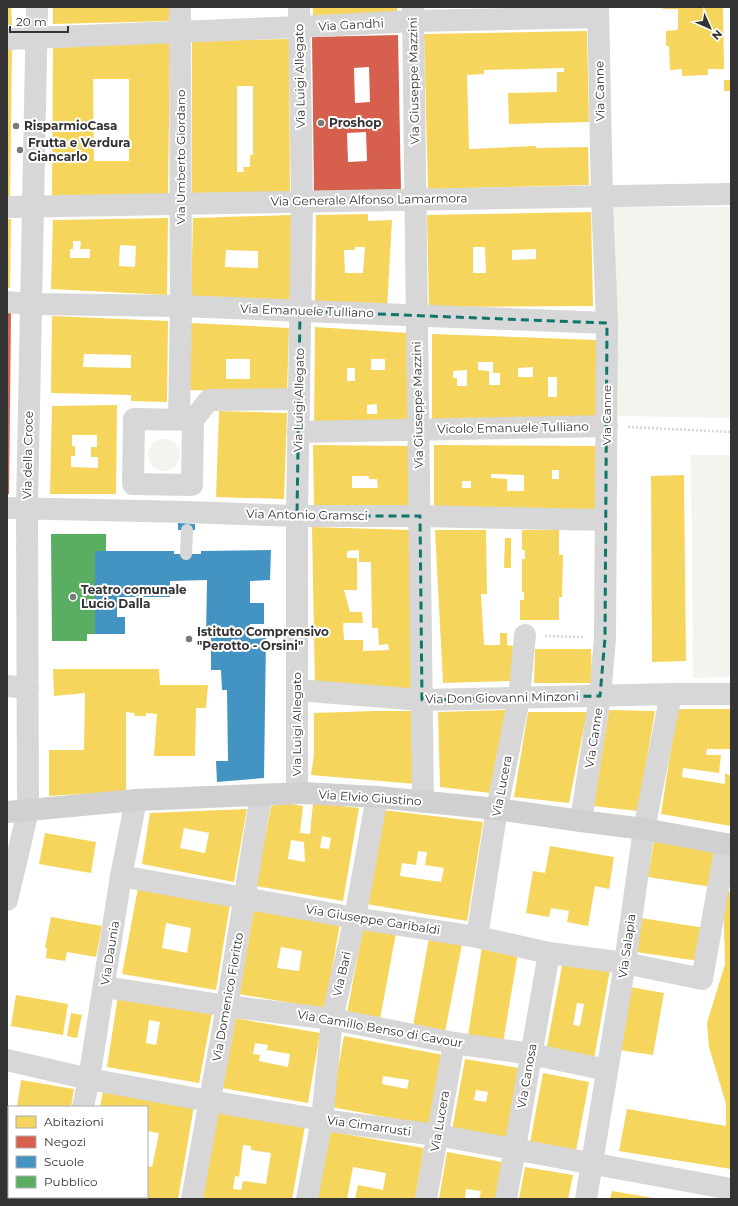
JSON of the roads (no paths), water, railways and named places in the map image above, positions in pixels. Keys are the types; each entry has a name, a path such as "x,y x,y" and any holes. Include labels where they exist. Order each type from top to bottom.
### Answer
{"street":[{"name":"Via della Croce","path":"7,900 17,812 17,508 31,304 37,7"},
{"name":"Via Umberto Giordano","path":"180,7 181,306 186,419 210,400 299,399"},
{"name":"Via Gandhi","path":"7,39 180,32 299,17 598,12"},
{"name":"Via Canne","path":"581,822 600,696 605,638 607,323 602,196 598,12"},
{"name":"Via Giuseppe Mazzini","path":"414,14 424,802"},
{"name":"Via Luigi Allegato","path":"297,793 297,516 302,202 299,17"},
{"name":"Via Generale Alfonso Lamarmora","path":"7,207 731,194"},
{"name":"Via Emanuele Tulliano","path":"7,302 31,304 181,306 607,323"},
{"name":"Vicolo Emanuele Tulliano","path":"298,432 607,426"},
{"name":"Via Antonio Gramsci","path":"17,508 187,522 297,516 420,516 606,520"},
{"name":"Via Lucera","path":"477,937 497,809 519,698 525,635"},
{"name":"Via Don Giovanni Minzoni","path":"298,690 422,700 731,694"},
{"name":"Via Salapia","path":"586,1199 625,963 644,828 671,694"},
{"name":"Via Elvio Giustino","path":"17,812 136,800 297,793 377,797 497,809 581,822 644,828 728,844"},
{"name":"Via Domenico Fioritto","path":"192,1199 227,1006 261,795"},
{"name":"Via Bari","path":"307,1199 322,1120 332,1019 355,918 377,797"},
{"name":"Via Daunia","path":"83,1106 105,987 122,876 136,800"},
{"name":"Via Giuseppe Garibaldi","path":"122,876 355,918 477,937 549,953 625,963 702,979 728,844"},
{"name":"Via Canosa","path":"506,1199 549,953"},
{"name":"Via Camillo Benso di Cavour","path":"105,987 227,1006 332,1019 454,1043 531,1054 607,1070"},
{"name":"Via Lucera","path":"426,1199 454,1043"},
{"name":"Via Cimarrusti","path":"7,1060 89,1079 209,1101 322,1120 438,1135 731,1189"}],"lane":[{"path":"186,554 187,522"}],"place":[{"name":"Proshop","path":"321,123"},
{"name":"RisparmioCasa","path":"16,126"},
{"name":"Frutta e Verdura Giancarlo","path":"20,150"},
{"name":"Teatro comunale Lucio Dalla","path":"73,597"},
{"name":"Istituto Comprensivo \"Perotto - Orsini\"","path":"189,639"}]}
